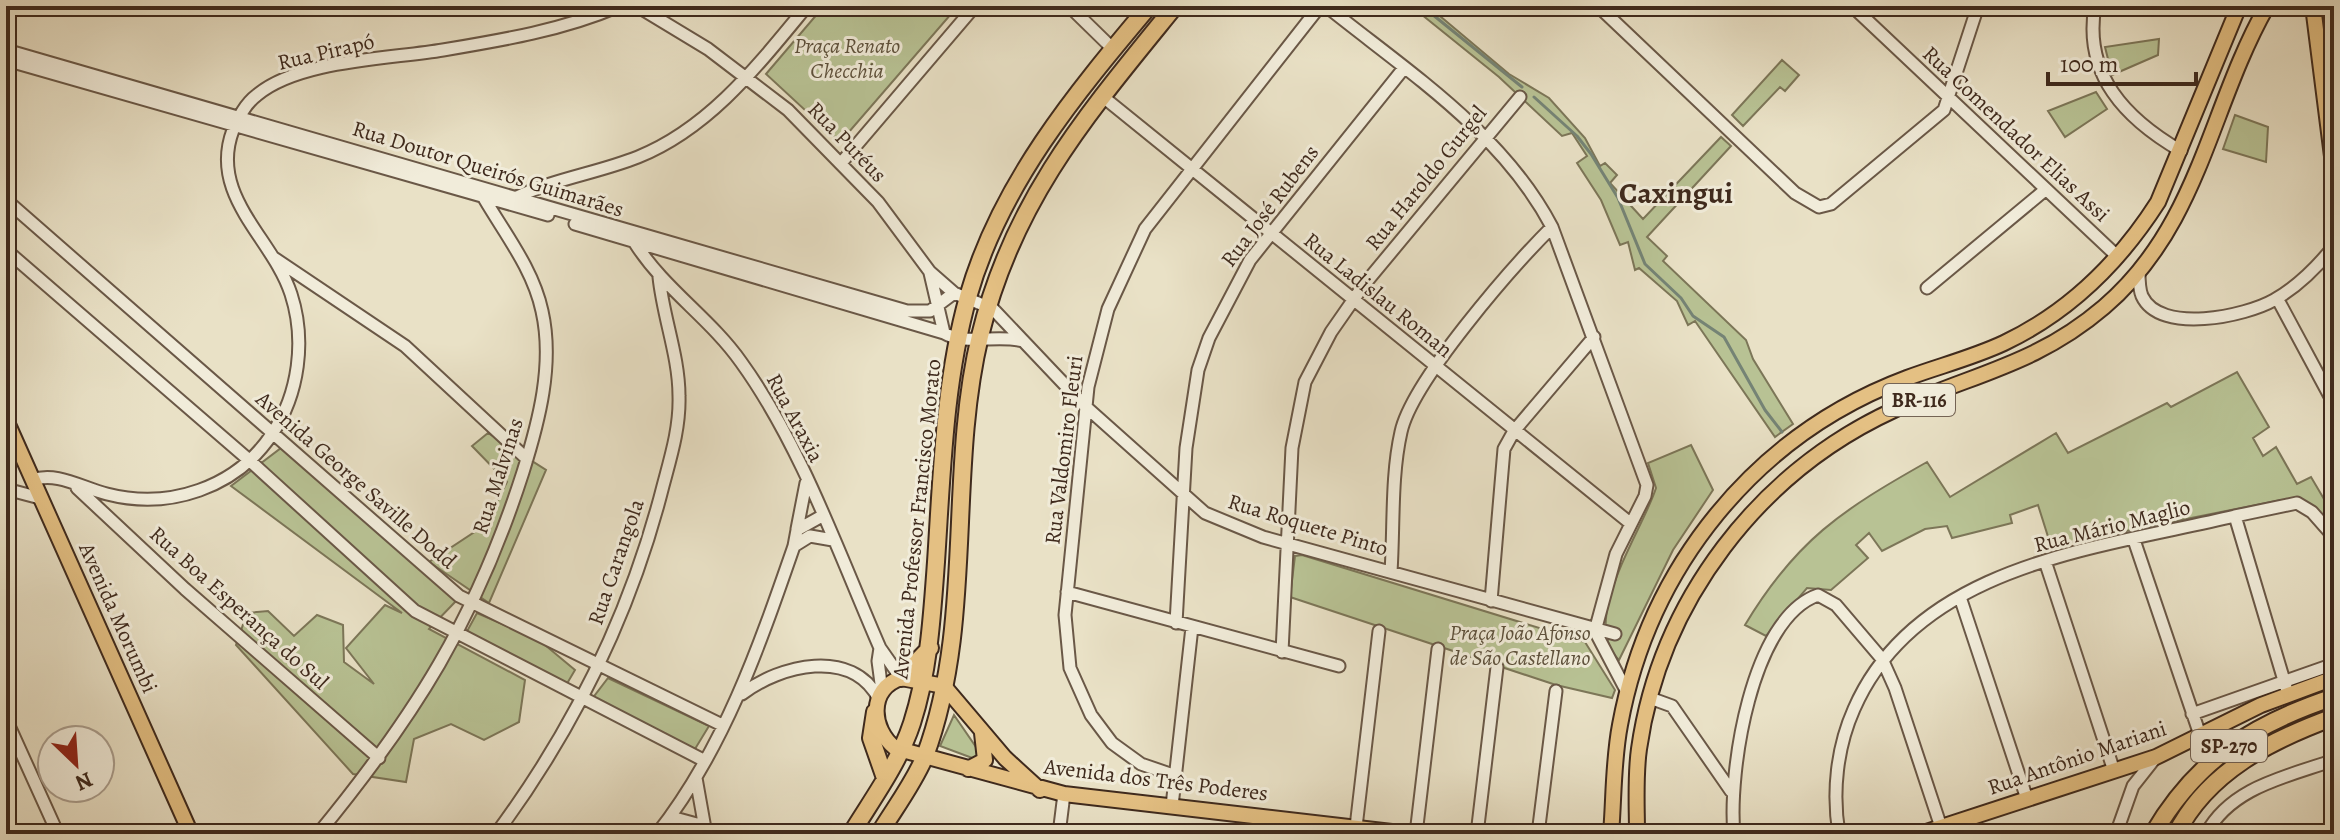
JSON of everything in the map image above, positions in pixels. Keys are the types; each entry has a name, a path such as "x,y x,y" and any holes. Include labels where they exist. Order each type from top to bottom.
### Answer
{"highway":[{"name":"Avenida Professor Francisco Morato","path":"851,834 900,752 924,681 930,648 951,336 961,295 1028,163 1073,98 1149,6"},
{"name":"Avenida Professor Francisco Morato","path":"879,834 924,757 944,686 980,338 1008,251 1056,158 1175,6"},
{"path":"901,678 930,648"},
{"name":"SP-270","path":"2153,834 2180,794 2232,744 2277,718 2334,697"},
{"path":"879,701 871,738 885,778"},
{"name":"SP-270","path":"2176,834 2196,802 2230,769 2279,738 2334,717"}],"main road":[{"name":"BR-116","path":"1611,834 1617,744 1627,692 1654,612 1673,576 1722,506 1759,468 1805,431 1852,402 2002,344 2031,329 2097,281 2158,202 2239,6"},
{"name":"BR-116","path":"1637,834 1638,751 1650,698 1671,639 1711,563 1738,526 1798,469 1865,424 2042,351 2105,306 2139,272 2187,199 2242,58 2267,6"},
{"path":"2313,6 2334,172"},
{"name":"Avenida Morumbi","path":"6,420 191,834"},
{"path":"900,752 884,738 879,701 901,678 944,686 1015,768 1040,790"},
{"name":"Rua Antônio Mariani","path":"1920,834 2156,757 2286,688 2334,678"},
{"path":"968,769 985,760 986,742 979,724"},
{"name":"Avenida dos Três Poderes","path":"900,752 1064,794 1409,834"},
{"path":"1941,827 1956,834"}],"street":[{"name":"Rua Pirapó","path":"237,120 256,95 297,75 548,30 619,6"},
{"name":"Rua Puréus","path":"637,6 673,25 788,110 878,202 930,272 961,295"},
{"path":"512,201 553,183 602,170 665,143 700,122 746,76 807,6"},
{"path":"842,162 975,6"},
{"path":"1069,6 1113,49"},
{"path":"1323,6 1404,68 1484,136 1530,190 1552,227 1647,485 1645,496 1616,554 1595,631 1627,692"},
{"name":"Rua Valdomiro Fleuri","path":"1173,775 1128,756 1091,715 1074,681 1067,650 1067,592 1085,406 1101,332 1123,274 1145,229 1190,168 1323,6"},
{"path":"1598,6 1795,193 1819,207 1831,204 1944,110 1978,6"},
{"name":"Rua Comendador Elias Assi","path":"1852,6 2118,257"},
{"path":"2095,6 2093,45 2098,67 2110,92 2139,124 2181,151"},
{"path":"2319,57 2334,46"},
{"name":"Rua Doutor Queirós Guimarães","path":"6,50 636,239 907,311 921,313 939,307"},
{"name":"Rua Doutor Queirós Guimarães","path":"6,60 237,120"},
{"name":"Rua José Rubens","path":"1176,623 1187,435 1203,353 1236,283 1271,234 1404,68"},
{"name":"Rua Ladislau Roman","path":"1102,96 1630,523"},
{"name":"Rua Haroldo Gurgel","path":"1282,652 1292,448 1305,382 1318,352 1353,300 1484,136 1520,97"},
{"path":"32,480 52,476 73,485 135,500 189,495 218,483 249,460 272,434 290,394 300,343 291,292 240,209 230,181 227,149 237,120"},
{"path":"548,212 553,183"},
{"path":"1927,288 2045,190"},
{"name":"Rua Malvinas","path":"318,834 379,758 458,635 503,532 527,459 544,388 546,339 542,311 535,284 483,194"},
{"name":"Avenida George Saville Dodd","path":"6,200 433,575 472,604 722,725"},
{"path":"1391,572 1401,430 1411,405 1435,367 1552,227"},
{"name":"Rua Doutor Queirós Guimarães","path":"636,239 650,248 951,336"},
{"name":"Rua Araxia","path":"636,239 656,273 739,360 769,404 880,648 901,678"},
{"path":"2139,272 2142,296 2149,306 2174,317 2206,319 2228,315 2277,298 2309,273 2334,246"},
{"name":"Rua Carangola","path":"496,834 545,764 599,665 638,569 676,434 677,370 650,248"},
{"path":"6,250 249,460 415,611 705,761"},
{"path":"270,255 405,346 527,459"},
{"name":"Rua Puréus","path":"930,272 951,336"},
{"path":"939,307 961,295"},
{"name":"Rua Roquete Pinto","path":"961,295 989,306 1085,406 1185,499 1233,527 1595,631 1615,634"},
{"path":"2277,298 2334,404"},
{"path":"951,336 1009,337 1024,342"},
{"path":"1491,601 1501,459 1514,431 1594,337"},
{"path":"657,834 696,778 722,725 742,694 794,546 806,482"},
{"name":"Rua Boa Esperança do Sul","path":"73,485 185,589 379,758"},
{"path":"6,489 40,498"},
{"name":"Rua Mário Maglio","path":"1839,834 1836,781 1845,735 1861,693 1882,659 1927,617 1960,597 2045,561 2297,503 2312,512 2334,537"},
{"path":"797,530 822,516"},
{"path":"2235,516 2286,688"},
{"path":"794,546 810,536 833,540"},
{"path":"2134,540 2200,735"},
{"path":"2045,561 2121,768 2133,786"},
{"path":"1067,592 1339,666"},
{"path":"1734,834 1731,791 1739,736 1754,686 1781,627 1804,602 1818,595 1827,598 1882,659 1898,696 1941,827"},
{"path":"1960,597 2027,799"},
{"path":"1172,806 1173,775 1192,627"},
{"path":"1356,827 1379,631"},
{"name":"Rua Araxia","path":"879,701 880,648"},
{"path":"1416,834 1438,649"},
{"path":"753,663 764,679"},
{"name":"Rua Antônio Mariani","path":"2192,714 2286,688 2334,664"},
{"path":"742,694 764,679 814,666 840,668 863,678 879,701"},
{"path":"1477,834 1497,667"},
{"path":"1538,834 1556,691"},
{"path":"1650,698 1672,706 1731,791"},
{"path":"6,719 58,834"},
{"path":"2116,834 2133,786 2156,757"},
{"path":"2206,834 2219,812 2237,797 2334,760"},
{"path":"696,778 705,830"},
{"path":"1059,834 1064,794"},
{"path":"671,817 705,830"}],"green space":[{"name":"Praça Renato Checchia","path":"824,6 958,6 842,140 833,136 766,74"},
{"path":"1411,6 1428,6 1509,74 1549,98 1585,138 1600,166 1605,163 1617,175 1610,183 1643,219 1721,137 1731,146 1647,237 1667,256 1663,261 1746,340 1753,359 1793,424 1775,437 1695,321 1688,325 1677,301 1639,268 1635,270 1628,242 1620,245 1601,200 1577,163 1587,156 1572,133 1562,136 1499,77"},
{"path":"2159,39 2158,55 2112,75 2105,47"},
{"path":"1782,60 1799,75 1785,91 1780,87 1743,126 1732,115"},
{"path":"2096,92 2107,109 2065,137 2048,111"},
{"path":"2235,115 2268,127 2266,162 2223,149"},
{"path":"2237,372 2269,427 2253,438 2263,456 2276,447 2297,484 2311,477 2334,516 2334,529 2300,500 2281,500 2051,546 2038,505 2010,515 2012,523 1952,538 1947,526 1925,529 1882,551 1869,533 1856,545 1868,558 1831,590 1807,588 1766,636 1745,625 1783,570 1823,530 1870,496 1927,462 1950,497 2056,433 2068,453 2167,403 2171,407"},
{"path":"488,433 546,470 489,603 429,562 485,525 507,482 472,446"},
{"path":"285,445 300,464 456,601 429,629 525,680 519,722 484,740 451,724 414,739 406,782 353,774 236,645 247,613 268,611 294,636 317,615 343,625 344,662 374,684 346,648 385,605 402,613 231,486"},
{"path":"1691,445 1713,490 1673,550 1619,660 1608,643 1606,623 1609,600 1656,488 1648,463"},
{"name":"Praça João Afonso de São Castellano","path":"1302,555 1585,642 1615,690 1612,698 1556,685 1290,597 1295,556"},
{"path":"477,613 539,640 575,670 565,687 465,635"},
{"path":"608,678 709,726 695,749 592,699"},
{"path":"954,715 978,750 979,756 975,759 940,746"}],"waterway":[{"path":"1422,6 1522,87"},
{"path":"1534,97 1577,136 1591,154 1618,198 1645,264 1681,298 1693,316 1724,337 1765,410 1782,432"}],"district":[{"name":"Caxingui","path":"1676,193"}]}
